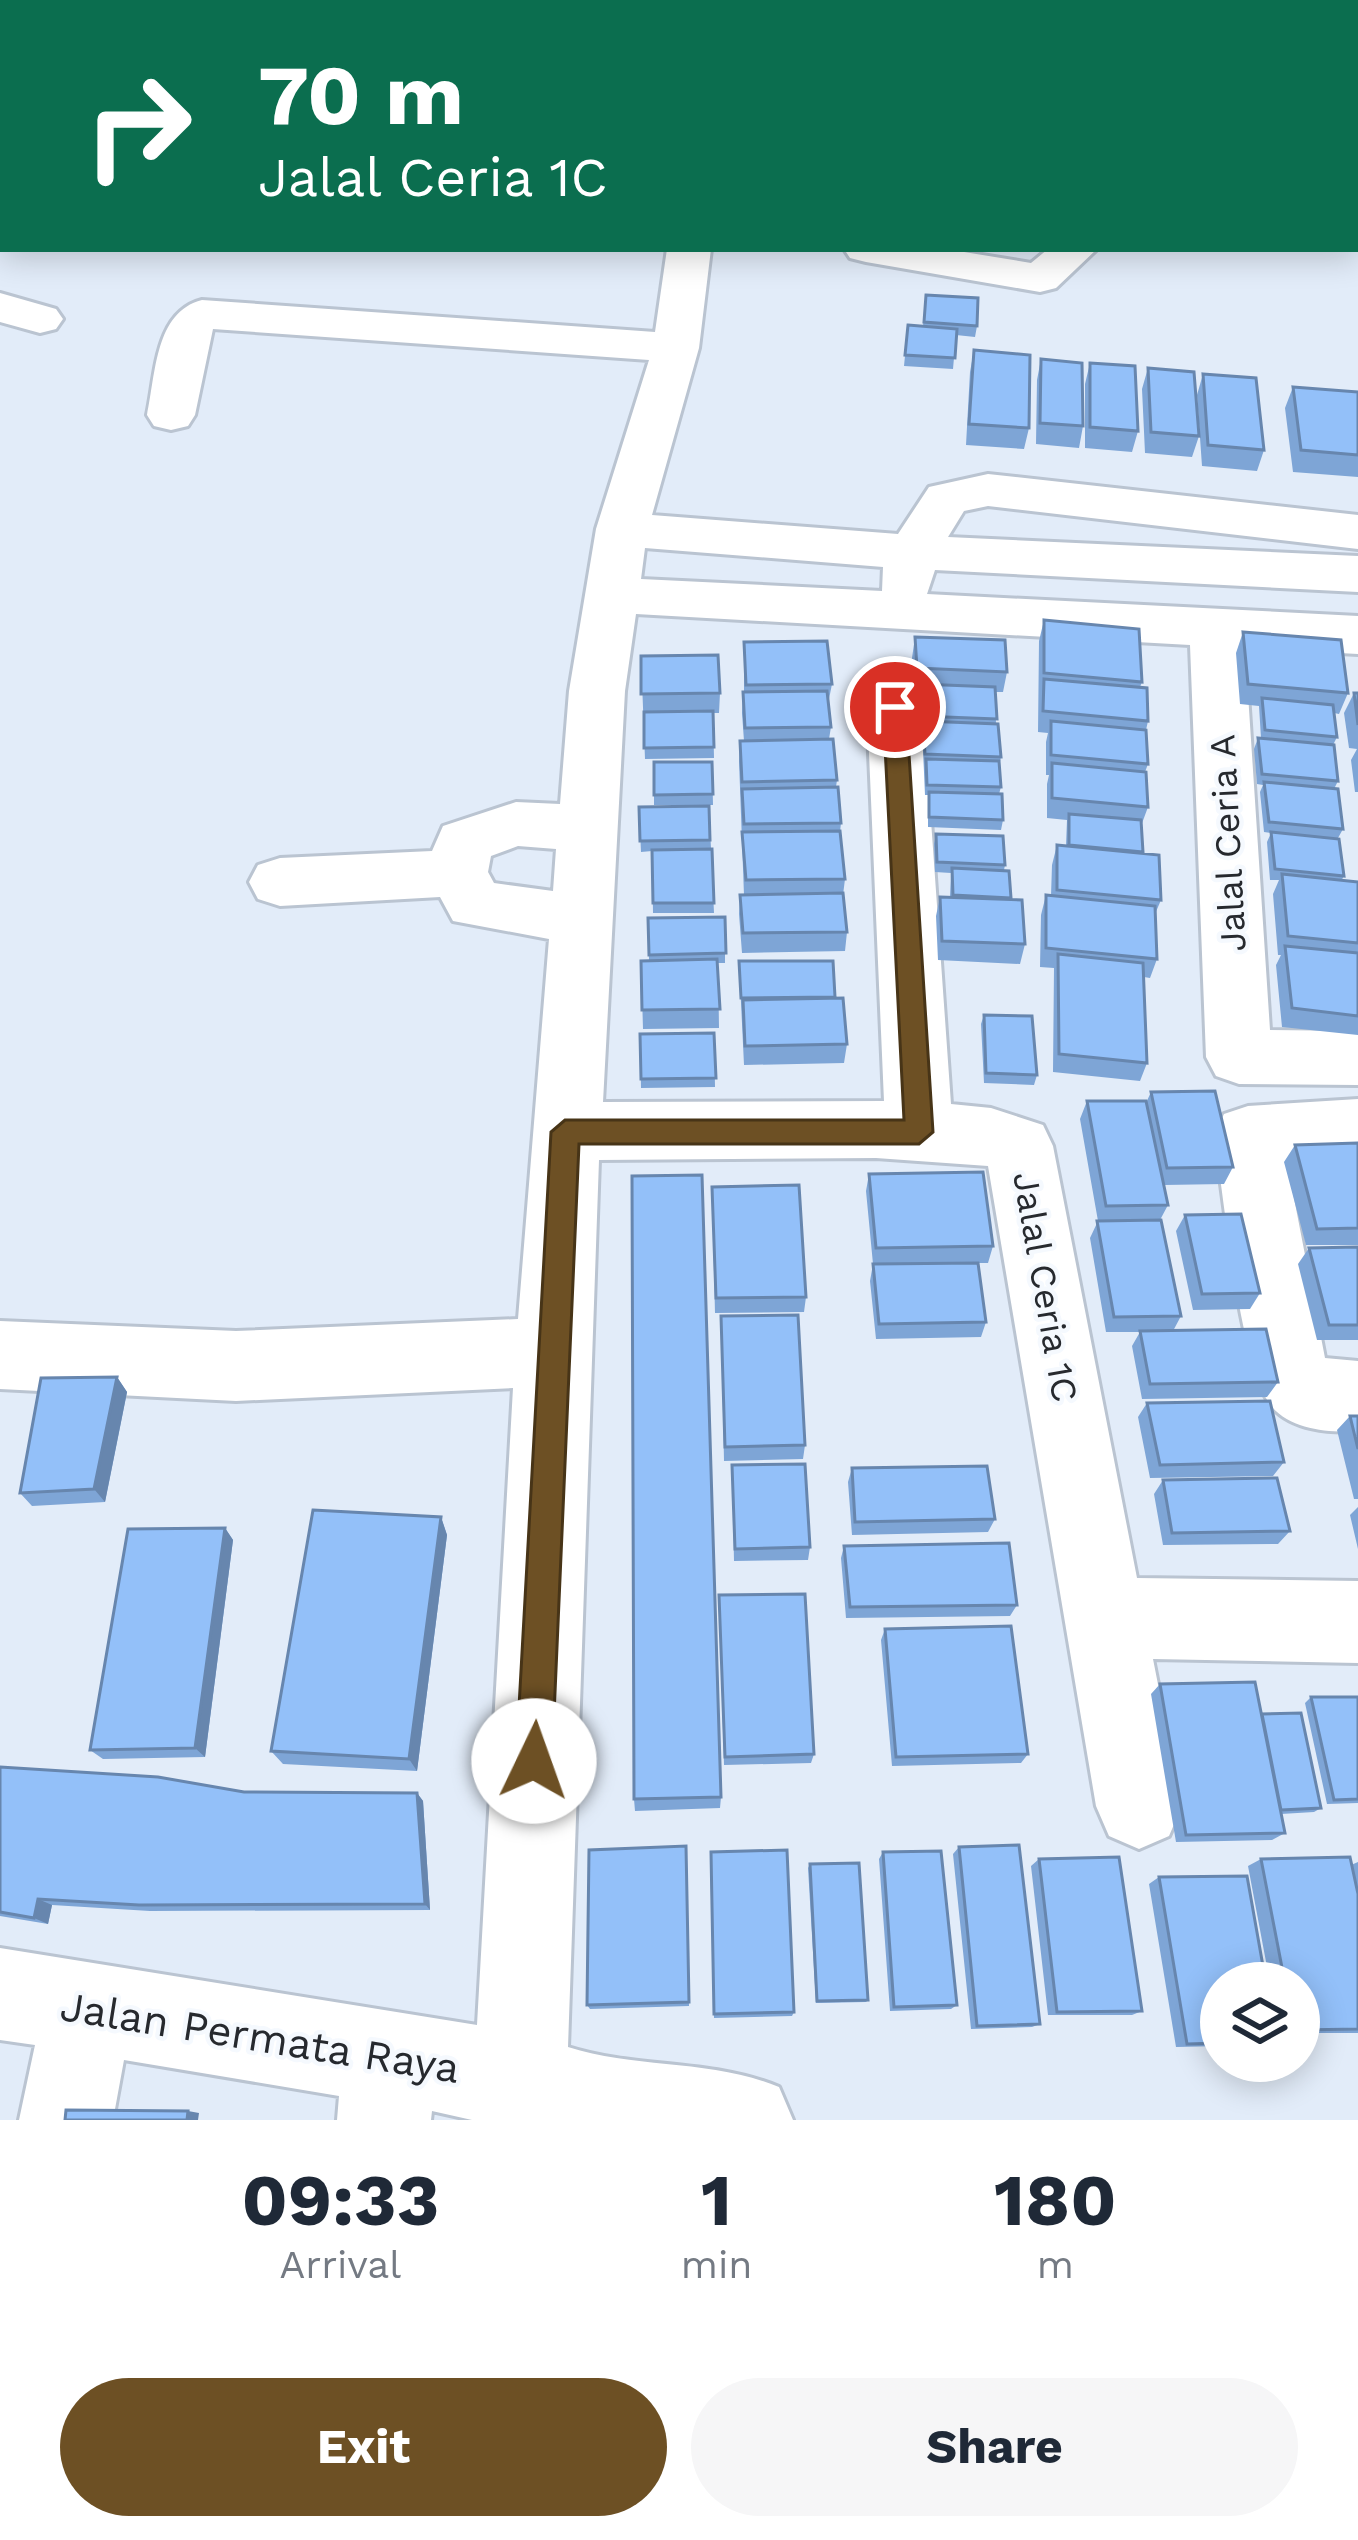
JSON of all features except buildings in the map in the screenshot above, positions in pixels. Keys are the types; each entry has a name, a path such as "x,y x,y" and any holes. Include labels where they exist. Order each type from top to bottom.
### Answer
{"street":[{"path":"520,2099 552,1352 597,691 622,530 676,348 689,252"},
{"path":"884,252 1040,278 1071,252"},
{"path":"171,415 190,321 219,312 676,348"},
{"path":"900,614 912,552 947,499 1001,489 1358,532"},
{"path":"622,530 912,552 1358,574"},
{"path":"715,601 726,538"},
{"path":"611,595 1358,635"},
{"name":"Jalal Ceria A","path":"1217,629 1239,1057 1358,1058"},
{"path":"895,707 919,1132"},
{"path":"580,919 475,904 457,874 464,842 516,824 587,828"},
{"path":"280,882 457,874"},
{"path":"1358,1128 1248,1135 1291,1372 1302,1390 1319,1398 1358,1396"},
{"name":"Jalal Ceria 1C","path":"565,1132 919,1132 996,1135 1018,1146 1139,1806"},
{"path":"0,1355 236,1366 552,1352"},
{"path":"1106,1618 1358,1622"},
{"name":"Jalan Permata Raya","path":"0,1994 387,2089 746,2120"},
{"path":"66,2120 88,2012"}],"route":[{"path":"534,1761 565,1132 919,1132 895,707"}]}
